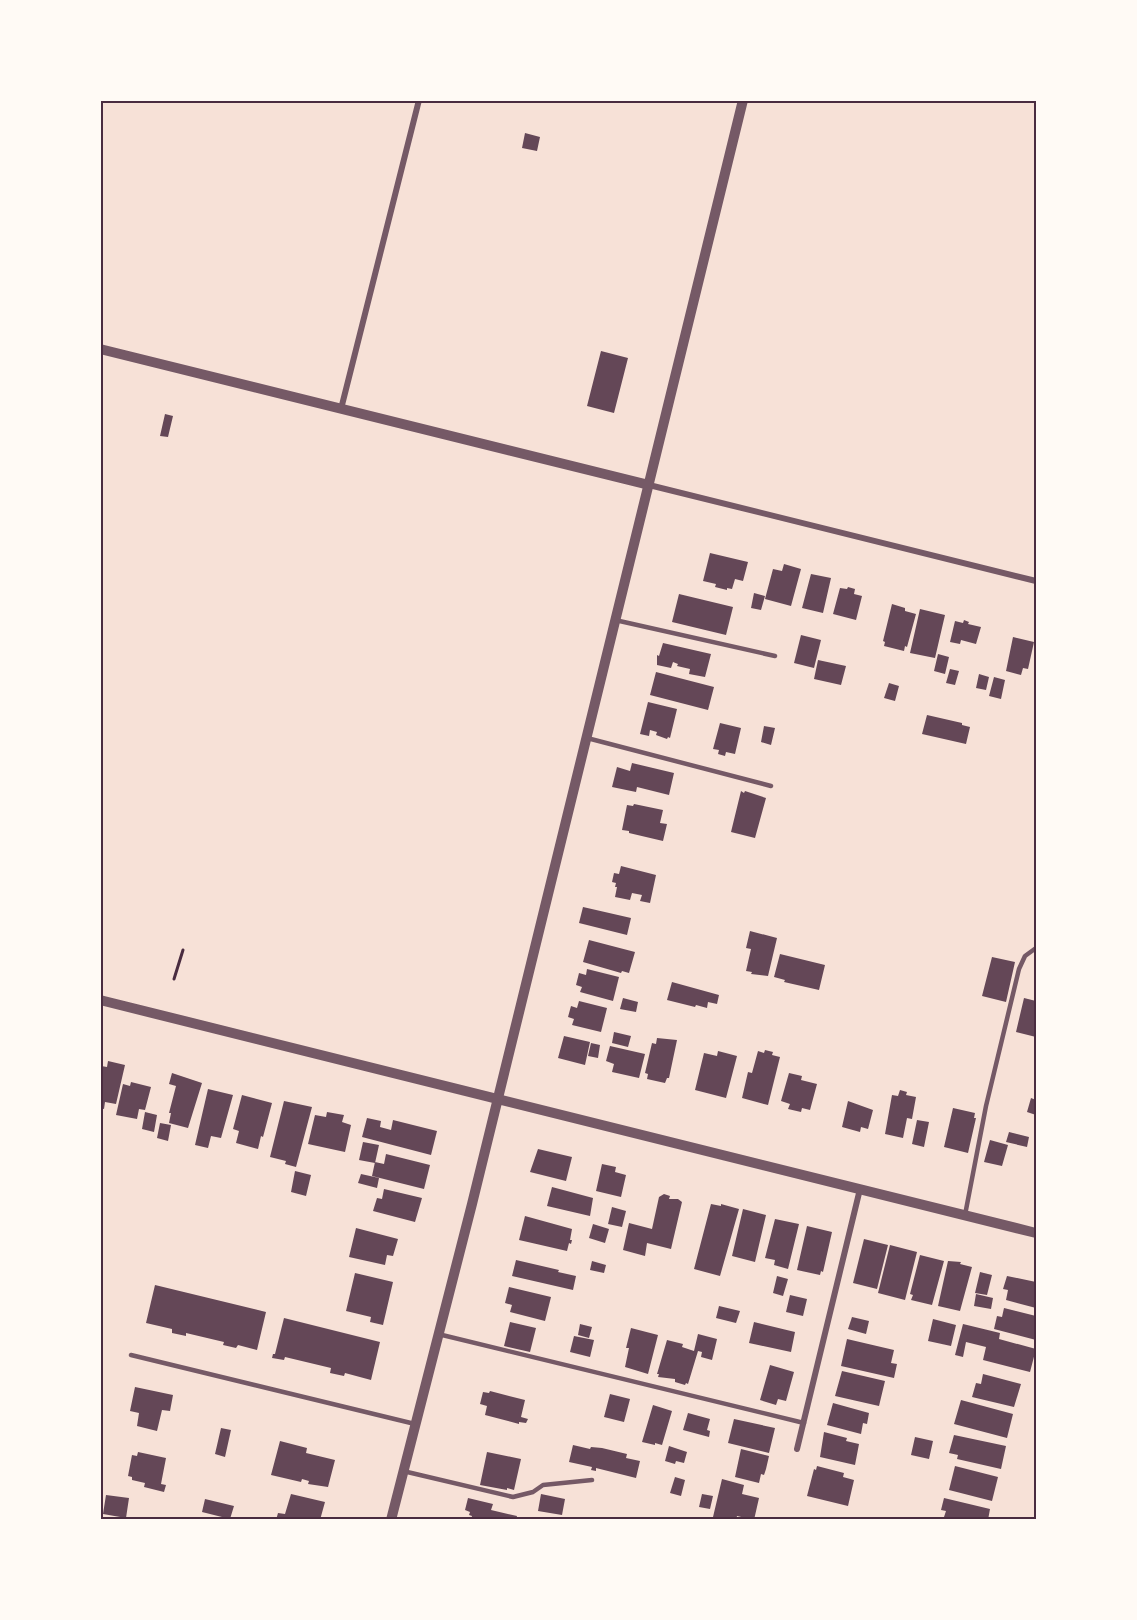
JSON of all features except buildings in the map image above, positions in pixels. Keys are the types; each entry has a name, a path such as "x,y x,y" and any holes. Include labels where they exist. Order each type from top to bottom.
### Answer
{"street":[{"path":"341,409 419,100"},
{"path":"391,1520 498,1098 744,100"},
{"path":"100,349 1036,581"},
{"path":"100,1000 1036,1233"},
{"path":"797,1449 860,1189"}],"lane":[{"path":"615,621 775,656"},
{"path":"586,738 771,786"},
{"path":"965,1215 986,1106 1019,969 1025,956 1036,948"},
{"path":"438,1334 804,1423"},
{"path":"131,1355 415,1424"},
{"path":"404,1471 513,1497 533,1492 543,1485 592,1480"}],"path":[{"path":"174,979 183,950"}]}
